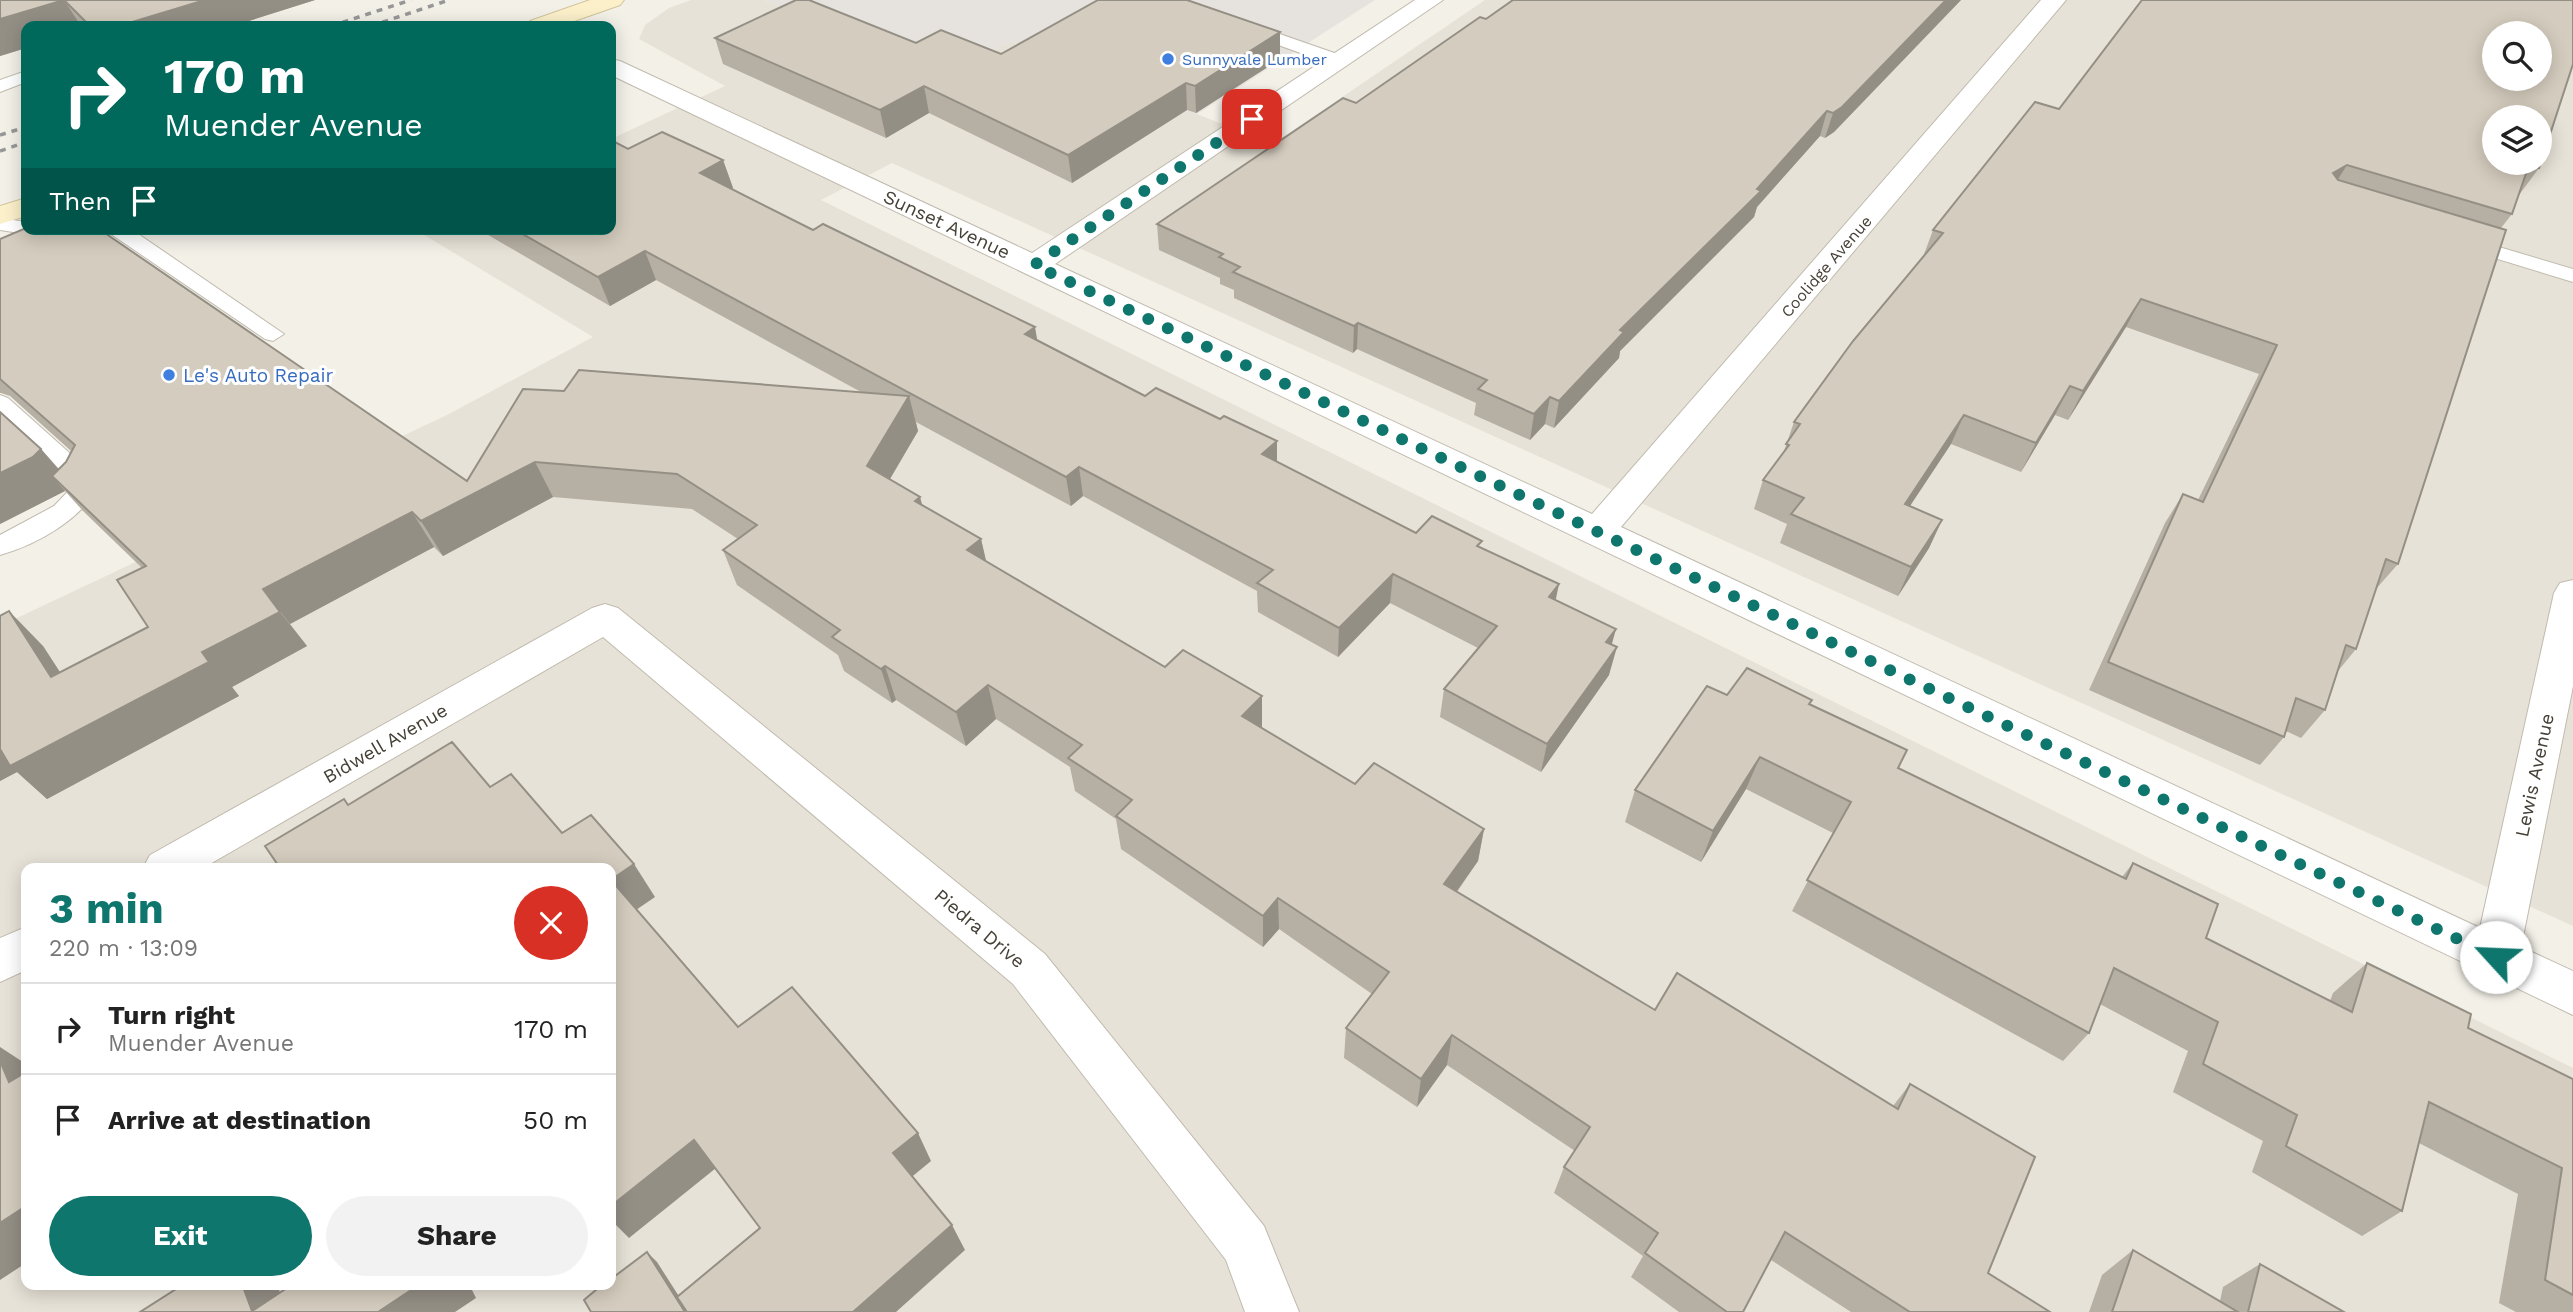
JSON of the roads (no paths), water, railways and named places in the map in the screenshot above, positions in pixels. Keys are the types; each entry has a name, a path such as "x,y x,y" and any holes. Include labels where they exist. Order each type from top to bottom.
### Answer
{"main road":[{"path":"552,21 612,0"},
{"path":"0,216 21,208"}],"street":[{"path":"1034,265 1431,0"},
{"name":"Coolidge Avenue","path":"1597,532 2054,0"},
{"name":"Sunset Avenue","path":"616,68 2573,994"},
{"name":"Lewis Avenue","path":"2496,957 2573,593"},
{"name":"Bidwell Avenue","path":"174,863 605,618"},
{"name":"Piedra Drive","path":"605,618 1029,969 1246,1244 1272,1312"},
{"path":"0,962 21,950"}],"lane":[{"path":"1227,21 1340,61"},
{"path":"0,86 21,78"},
{"path":"0,224 21,227"},
{"path":"125,235 273,334"},
{"path":"2445,237 2573,276"},
{"path":"0,403 89,482 84,496 62,512 0,546"}],"railway":[{"path":"346,21 411,0"},
{"path":"386,21 449,0"},
{"path":"0,135 21,129"},
{"path":"0,151 21,144"}],"place":[{"name":"Sunnyvale Lumber","path":"1168,59"},
{"name":"Le's Auto Repair","path":"169,375"}]}
